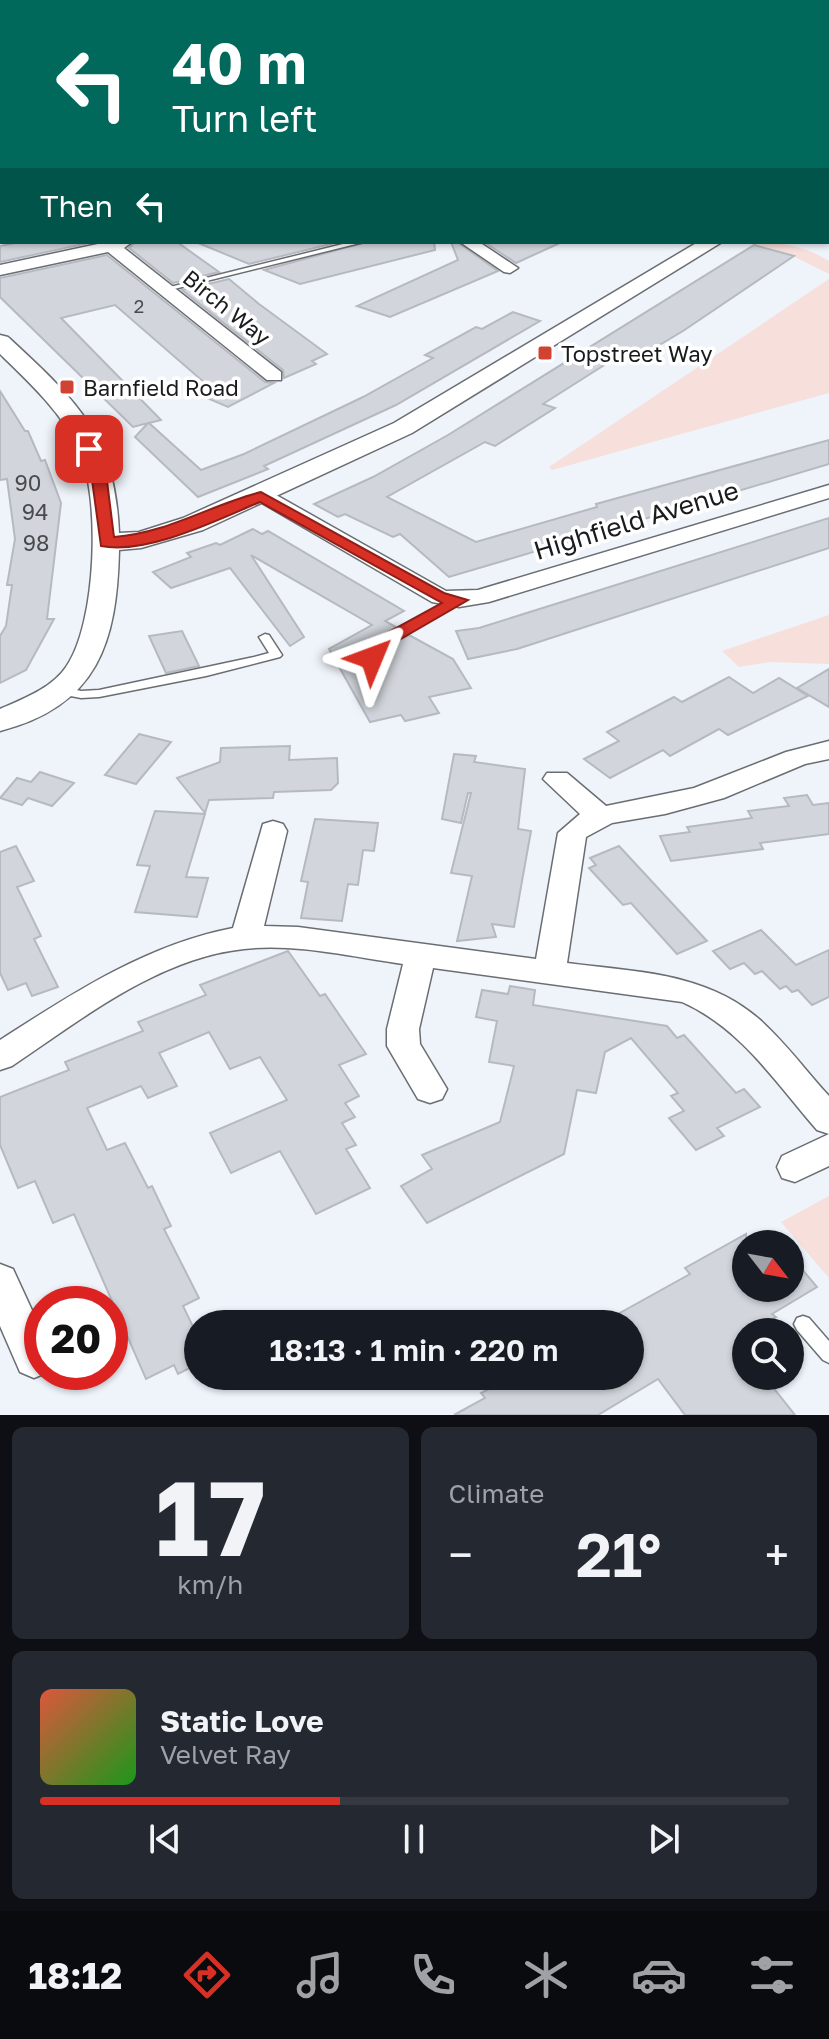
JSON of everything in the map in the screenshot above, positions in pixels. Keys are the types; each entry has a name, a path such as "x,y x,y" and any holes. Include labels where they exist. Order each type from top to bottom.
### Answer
{"street":[{"name":"Birch Way","path":"120,244 166,289 274,376"},
{"path":"0,270 120,244"},
{"path":"471,244 510,268"},
{"path":"107,542 141,540 193,524 261,496 403,428 709,244"},
{"path":"0,342 42,382 81,433 97,465 107,542 91,653 80,671 59,690 0,721"},
{"name":"Highfield Avenue","path":"459,600 481,597 829,491"},
{"path":"261,496 440,597 459,600"},
{"path":"550,972 572,833 599,815 664,805 708,793 800,755 829,750"},
{"path":"557,779 599,815"},
{"path":"246,937 273,831"},
{"path":"4,1047 149,963 203,944 246,937 298,938 687,991 711,999 749,1026 829,1120"},
{"path":"420,956 403,1029 404,1046 430,1089"},
{"path":"795,1167 829,1149"},
{"path":"0,1281 24,1336"}],"lane":[{"path":"166,289 352,244"},
{"path":"372,658 371,648 459,600"},
{"path":"59,690 92,697 134,685 193,677 276,655 265,637"},
{"path":"804,1325 829,1354"}],"shaded area":[{"path":"751,244 777,244 808,251 829,261 829,274 789,254"},
{"path":"829,279 829,393 552,470 549,467"},
{"path":"829,615 829,664 770,662 739,667 722,651"},
{"path":"829,1196 829,1278 804,1249 804,1230 788,1230 781,1222"}],"building":[{"path":"10,244 84,244 0,262 0,246"},
{"path":"133,244 180,244 219,272 173,283 129,248"},
{"path":"201,244 331,244 249,264"},
{"path":"360,244 434,244 435,250 300,284 264,270"},
{"path":"452,244 460,244 498,271 390,317 357,306 458,260"},
{"path":"487,244 558,244 516,263"},
{"path":"754,245 794,256 631,362 617,357 543,404 555,408 495,446 485,442 387,497 476,542 597,507 596,504 829,440 829,464 449,577 400,534 393,537 345,514 338,517 314,504 373,477 448,435"},
{"path":"107,255 265,382 274,383 228,407 202,396 213,390 115,305 61,318 161,420 149,423 201,470 244,454 363,397 433,358 425,355 476,327 482,329 513,312 540,321 396,405 264,466 268,469 198,497 135,437 148,423 133,427 0,297 0,278"},
{"path":"229,279 327,354 312,361 316,364 284,378 283,370 182,290"},
{"path":"0,391 25,431 28,431 41,461 45,460 61,503 47,619 54,619 26,670 0,683 0,636 6,626 12,585 7,585 15,539 7,479 0,480"},
{"path":"829,518 829,548 517,649 468,659 456,631 479,628"},
{"path":"253,529 262,534 268,531 404,611 385,621 396,627 363,646 366,662 378,662 380,651 409,635 453,659 471,688 429,697 439,713 405,721 401,715 370,722 329,649 372,625 251,555 304,637 290,646 230,568 171,588 153,572 191,557 187,553 216,543 220,545"},
{"path":"182,631 199,666 166,673 149,636"},
{"path":"829,669 829,707 797,688"},
{"path":"729,677 753,693 779,678 808,696 728,735 719,729 670,756 663,750 610,778 584,759 619,741 607,732 674,697 682,702"},
{"path":"139,734 171,742 136,784 105,775"},
{"path":"290,746 289,760 337,758 338,783 331,790 274,792 273,798 209,800 205,813 177,778 220,762 221,748"},
{"path":"454,754 476,756 474,762 525,769 518,829 531,831 514,927 492,924 496,937 457,941 472,876 451,873 471,793 468,793 461,823 442,819"},
{"path":"40,772 74,783 52,806 28,798 22,805 0,798 17,778 31,782"},
{"path":"807,795 813,805 829,803 829,834 760,843 763,849 671,861 660,836 690,832 687,827 752,818 748,811 789,806 784,798"},
{"path":"155,811 205,814 186,877 208,878 197,917 135,912 150,866 137,865"},
{"path":"315,819 378,823 374,851 363,850 358,885 348,884 342,921 301,918 308,882 301,881"},
{"path":"16,846 34,881 17,887 41,936 34,939 58,987 32,996 26,983 8,990 0,973 0,852"},
{"path":"619,846 707,941 677,954 631,903 623,905 589,868 596,865 590,858"},
{"path":"761,930 796,965 829,950 829,997 812,1005 798,990 792,992 786,986 780,989 762,971 755,974 744,963 730,969 713,951"},
{"path":"288,951 320,996 325,994 366,1054 339,1065 359,1096 345,1103 355,1117 342,1123 356,1145 346,1149 370,1188 316,1214 280,1151 231,1173 210,1133 287,1100 260,1057 230,1069 209,1032 159,1053 177,1086 148,1098 141,1086 87,1108 107,1150 125,1143 148,1188 152,1186 171,1226 164,1229 199,1298 183,1306 184,1371 178,1374 174,1365 146,1379 128,1338 128,1286 105,1286 74,1214 53,1223 35,1181 18,1188 0,1145 0,1097 69,1070 65,1062 143,1031 138,1022 206,995 200,985"},
{"path":"510,986 535,990 533,1005 667,1026 677,1038 684,1035 736,1093 744,1089 760,1107 717,1128 724,1136 696,1150 669,1118 684,1111 671,1096 678,1093 631,1038 605,1052 596,1093 577,1090 564,1154 427,1223 401,1186 432,1169 422,1155 500,1122 514,1066 489,1062 497,1021 476,1017 482,990 508,994"},
{"path":"732,1242 732,1302 792,1302 772,1314 774,1318 732,1318 732,1390 775,1390 795,1415 685,1415 658,1379 644,1387 644,1310 625,1310 690,1274 685,1268"},
{"path":"804,1272 817,1287 804,1295"},
{"path":"487,1390 640,1390 598,1415 454,1415 485,1398 481,1393"}],"place":[{"name":"Topstreet Way","path":"545,353"},
{"name":"Barnfield Road","path":"67,387"}],"route":[{"path":"89,449 97,465 107,542 141,540 193,524 261,496 440,597 459,600 371,648 372,658"}]}
